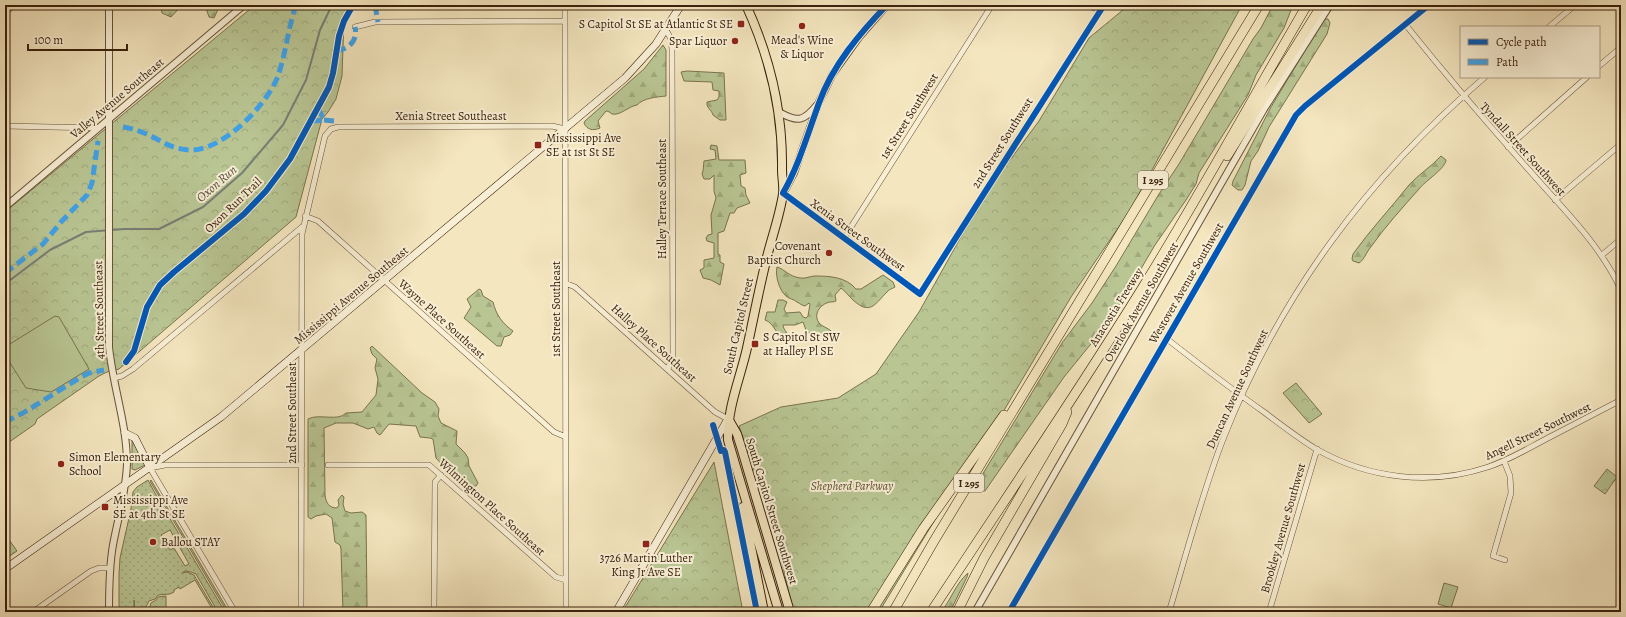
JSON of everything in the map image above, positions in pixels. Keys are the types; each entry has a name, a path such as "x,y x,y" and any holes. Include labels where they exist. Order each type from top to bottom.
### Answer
{"highway":[{"name":"I 295","path":"893,612 931,546 1259,5"},
{"name":"Anacostia Freeway","path":"931,612 1124,318 1198,194 1307,5"},
{"path":"1198,194 1224,160 1322,5"},
{"path":"871,612 890,579 930,518 990,436 1019,391 1047,356"},
{"path":"957,612 987,553 1062,424 1077,389"}],"main road":[{"name":"Mississippi Avenue Southeast","path":"5,569 221,417 302,350 625,78 644,58 666,30 681,5"},
{"name":"South Capitol Street","path":"740,484 728,444 728,419 783,193 779,112 774,84 754,23 746,5"},
{"path":"616,612 728,419"},
{"name":"South Capitol Street Southwest","path":"728,419 737,434 790,612"},
{"path":"125,433 135,438 150,468"},
{"path":"740,484 744,514 764,612"},
{"path":"740,484 779,612"}],"street":[{"path":"5,13 14,5"},
{"name":"4th Street Southeast","path":"109,5 109,347 125,433 126,463 125,485 110,568 109,612"},
{"name":"Valley Avenue Southeast","path":"5,207 244,5"},
{"name":"1st Street Southeast","path":"565,5 566,612"},
{"path":"783,193 794,173 819,102 832,76 870,23 887,5"},
{"name":"1st Street Southwest","path":"844,238 992,5"},
{"path":"1085,5 1100,10"},
{"name":"2nd Street Southwest","path":"920,294 1104,5"},
{"name":"Overlook Avenue Southwest","path":"975,612 1264,109 1330,5"},
{"name":"Westover Avenue Southwest","path":"1010,612 1296,115 1429,5"},
{"path":"1551,26 1574,5"},
{"path":"355,27 375,22 565,21"},
{"name":"Tyndall Street Southwest","path":"1405,24 1463,96 1602,255 1621,290"},
{"name":"Halley Terrace Southeast","path":"666,30 671,39 672,49 673,356 668,369"},
{"path":"1600,65 1621,49"},
{"name":"Duncan Avenue Southwest","path":"1169,612 1211,472 1228,427 1259,360 1288,307 1317,261 1340,229 1394,163 1432,125 1484,78"},
{"path":"1508,147 1586,78"},
{"path":"779,112 786,117 803,119 809,115 819,102"},
{"path":"5,126 98,128"},
{"name":"Xenia Street Southeast","path":"336,127 552,126 565,129"},
{"name":"2nd Street Southeast","path":"301,612 302,227 325,136 329,131 336,127"},
{"path":"1555,200 1621,144"},
{"name":"Xenia Street Southwest","path":"783,193 920,294"},
{"name":"Wayne Place Southeast","path":"305,216 318,221 550,428 558,434 566,437"},
{"path":"114,378 122,376 133,369 302,227"},
{"path":"1602,255 1621,239"},
{"name":"Halley Place Southeast","path":"565,283 575,286 715,412 728,419"},
{"name":"Angell Street Southwest","path":"1167,339 1242,396 1317,449 1356,467 1404,477 1425,478 1451,476 1477,470 1504,460 1619,401"},
{"path":"1619,401 1621,408"},
{"name":"Brookley Avenue Southwest","path":"1269,612 1317,449"},
{"path":"1504,460 1510,476 1511,494 1493,556 1505,560"},
{"path":"235,612 150,468 165,465 302,466"},
{"name":"Wilmington Place Southeast","path":"328,465 429,465 556,577 566,580"},
{"path":"434,612 435,482 441,475"},
{"path":"33,612 91,571 99,568 110,568"}],"green space":[{"path":"160,5 182,5 171,17 162,13"},
{"path":"205,5 220,5 214,18 209,17"},
{"path":"255,5 354,5 344,19 342,76 336,99 322,119 296,217 119,369 99,376 37,419 35,424 5,445 5,212"},
{"name":"Shepherd Parkway","path":"1129,5 1242,5 1129,212 1071,297 964,478 950,495 879,612 793,612 775,531 739,426 781,407 838,398 876,374 919,312 962,235 1004,168 1039,121 1089,38"},
{"path":"1273,5 1293,5 1284,28 1256,75 1248,95 1199,173 1196,184 1155,245 1112,318 1064,377 985,491 973,490 1062,343 1092,303 1116,266 1261,28"},
{"path":"1324,19 1328,19 1330,23 1327,34 1269,127 1258,151 1251,161 1245,185 1242,190 1238,190 1232,185 1233,181 1271,107"},
{"path":"663,45 666,50 666,96 646,99 618,114 612,114 606,111 598,121 600,128 593,130 587,127 584,123 585,121 644,69"},
{"path":"681,72 724,73 726,120 720,120 713,115 707,106 707,102 717,100 719,97 719,91 713,90 712,82 684,81"},
{"path":"711,145 717,146 719,160 745,160 746,173 740,175 741,186 745,188 746,195 750,203 737,208 734,213 730,213 724,231 718,233 718,254 720,255 720,262 724,264 720,285 703,278 700,270 704,268 704,260 714,258 714,243 707,241 706,238 708,235 712,234 711,215 716,198 714,191 714,175 710,179 704,179 702,174 704,161 716,159 715,150 710,149"},
{"path":"1441,156 1446,160 1445,164 1400,210 1376,240 1361,262 1359,263 1353,261 1353,254 1409,185"},
{"path":"777,267 793,276 800,278 826,276 837,278 847,282 856,289 861,289 883,275 893,282 895,287 889,290 875,304 868,308 858,304 841,288 835,295 836,301 826,303 820,307 817,314 820,324 833,333 835,339 809,333 803,322 795,325 783,325 789,338 787,341 783,339 771,324 765,320 767,312 775,312 778,300 783,300 787,302 784,309 786,313 800,312 803,317 806,318 808,316 810,304 809,303 805,306 787,297 781,290 778,282"},
{"path":"479,289 481,290 483,296 493,302 500,319 513,331 510,335 504,337 501,346 497,346 464,318 471,307 467,299"},
{"path":"55,316 59,317 89,369 51,392 26,388 5,355 5,347"},
{"path":"372,346 422,393 435,402 439,409 438,416 441,423 457,431 456,444 468,458 469,466 478,483 476,486 467,487 455,479 436,458 433,439 420,437 416,426 389,424 380,435 374,427 368,429 353,423 336,423 324,428 325,495 327,503 332,507 337,508 339,505 338,500 342,495 344,497 343,504 345,511 351,513 362,512 366,515 367,606 365,612 343,612 341,549 340,545 335,542 332,518 326,514 316,516 311,519 308,517 308,419 312,417 338,417 343,416 346,413 362,412 376,395 378,379 375,368 377,359 372,354 370,348"},
{"path":"1296,383 1322,414 1309,423 1283,393"},
{"path":"132,440 145,465 135,470 132,469"},
{"path":"714,462 743,612 629,612 624,609"},
{"path":"1607,469 1617,477 1605,494 1594,486"},
{"name":"Ballou STAY","path":"148,480 225,612 218,612 196,574 185,571 182,573 187,572 194,575 216,612 214,612 195,580 180,589 179,587 170,594 158,595 155,599 149,601 146,607 136,608 136,612 134,600 134,612 119,612 120,558 131,509 133,492 137,487","holes":["170,530 189,564 185,566 174,548 170,550 161,535"]},
{"path":"151,480 229,612 227,612 150,481"},
{"path":"5,534 17,551 5,559"},
{"path":"968,573 950,612 941,612 960,582"},
{"path":"1444,583 1458,587 1451,608 1438,604"},
{"path":"166,596 166,609 149,609 151,603 158,597"}],"waterway":[{"name":"Oxon Run","path":"5,284 50,250 86,232 124,229 159,229 203,207 242,173 283,125 306,80 320,30 332,5"}],"marked path":[{"path":"123,127 141,132 175,147 189,150 202,149 229,135 254,113 272,88 281,67 296,5"},
{"path":"375,5 378,22"},
{"path":"336,51 352,44 356,32 355,27"},
{"path":"312,121 324,120 318,108"},
{"path":"324,120 335,121 336,125"},
{"path":"5,273 43,244 61,222 87,195 92,183 98,141"},
{"path":"5,422 23,413 81,377 89,373 104,370"}],"cycle path":[{"name":"Oxon Run Trail","path":"126,362 134,351 147,307 160,285 244,214 266,191 290,159 329,87 333,73 339,36 344,21 353,5"},
{"path":"887,5 857,39 831,76 819,103 799,160 783,193 920,294 1104,5"},
{"path":"1009,612 1296,115 1429,5"},
{"path":"713,425 721,451 724,450 725,452 757,612"}],"place":[{"name":"S Capitol St SE at Atlantic St SE","path":"741,24"},
{"name":"Mead's Wine & Liquor","path":"802,26"},
{"name":"Spar Liquor","path":"735,41"},
{"name":"Mississippi Ave SE at 1st St SE","path":"538,145"},
{"name":"Covenant Baptist Church","path":"829,253"},
{"name":"S Capitol St SW at Halley Pl SE","path":"755,344"},
{"name":"Simon Elementary School","path":"61,464"},
{"name":"Mississippi Ave SE at 4th St SE","path":"105,507"},
{"name":"Ballou STAY","path":"153,542"},
{"name":"3726 Martin Luther King Jr Ave SE","path":"646,544"}]}
